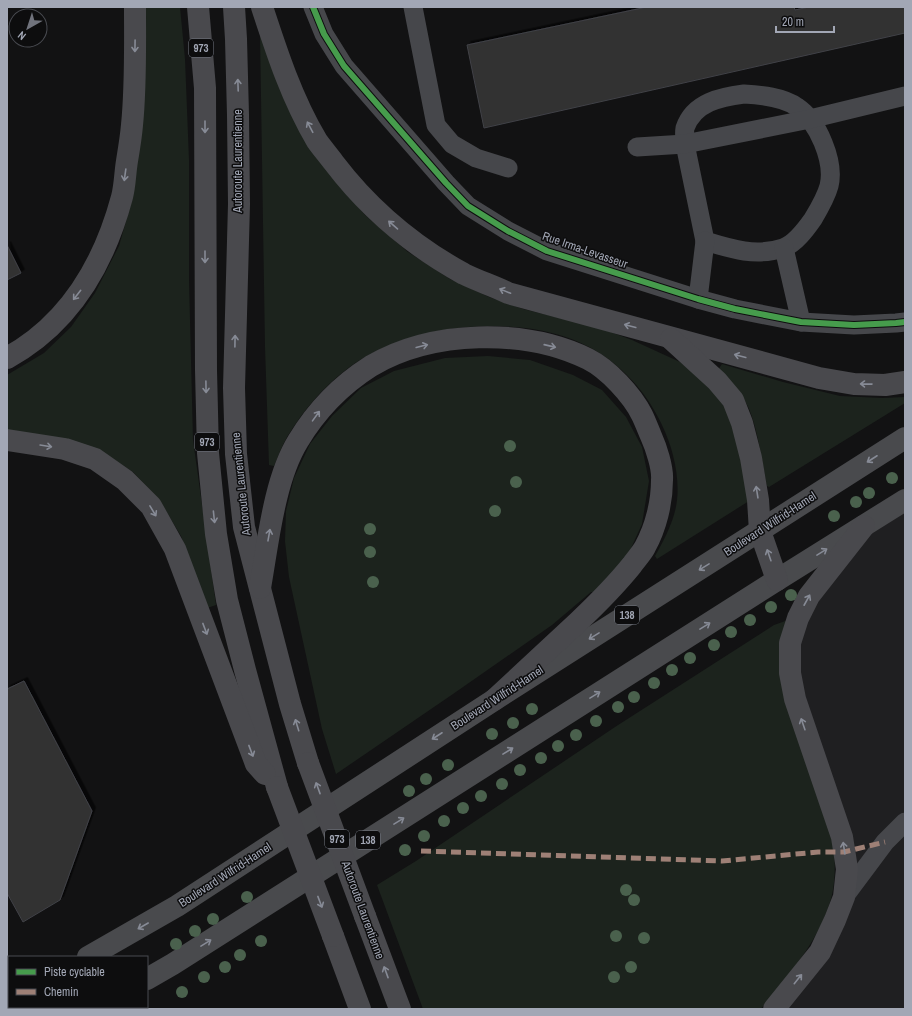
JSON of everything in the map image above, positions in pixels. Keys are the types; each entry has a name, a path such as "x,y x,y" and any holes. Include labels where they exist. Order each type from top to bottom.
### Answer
{"highway":[{"path":"7,358 22,350 58,320 87,283 108,240 122,196 132,125 135,7"},
{"name":"973","path":"198,7 205,88 206,362 208,453 216,534 227,600 277,787 360,1009"},
{"name":"Autoroute Laurentienne","path":"234,7 239,204 234,388 236,454 244,526 290,704 308,762 400,1009"},
{"path":"262,7 279,59 296,101 318,141 350,184 413,243 464,274 508,293 819,378 854,384 885,385 905,382"},
{"path":"667,336 717,380 733,400 742,423 751,458 758,500 760,531 777,580"},
{"path":"260,588 274,510 285,470 297,443 318,412 343,386 372,366 405,350 441,341 476,338 512,338 555,346 590,359 617,380 642,414 655,445 663,478 658,515 645,548 616,584 494,700"},
{"path":"7,440 65,449 95,459 125,480 151,506 175,549 256,764 277,787"},
{"path":"774,1009 820,952 844,897 847,869 842,837 795,699 790,673 790,642 798,618 809,596 864,526"}],"main road":[{"name":"Boulevard Wilfrid-Hamel","path":"90,956 177,906 494,700 905,438"},
{"name":"138","path":"148,978 905,500"}],"street":[{"name":"Rue Irma-Levasseur","path":"313,7 324,34 344,66 446,183 468,206 508,232 547,251 698,299 769,316 801,322 854,325 905,322"},
{"path":"413,7 436,125 452,144 476,158 508,168"},
{"path":"698,299 705,241 685,144 685,129 693,114 705,104 720,98 744,94 771,96 797,106 810,119 819,133 826,149 829,167 829,185 819,209 803,233 784,248 765,252 741,252 705,241"},
{"path":"637,147 685,144 810,119 905,96"},
{"path":"784,248 801,322"},
{"path":"844,897 885,842 904,823"}],"shaded area":[{"path":"144,7 180,7 185,59 189,160 189,280 193,440 216,605 207,608 181,536 159,499 133,472 104,453 7,431 7,375 44,353 71,327 95,293 119,246 133,197 142,124"},
{"path":"260,34 329,173 365,215 408,252 450,279 489,297 523,309 600,328 632,340 680,362 709,384 725,403 736,427 749,501 657,559 655,556 675,511 678,490 676,467 670,445 655,411 647,398 627,375 615,364 589,347 574,340 547,332 518,327 488,326 457,328 398,342 371,354 347,369 321,392 306,409 287,437 274,466 269,465 265,347"},
{"path":"488,356 530,360 573,375 602,390 626,417 642,447 649,481 642,524 628,555 599,592 591,592 552,625 336,774 322,729 289,577 285,541 286,511 294,478 310,444 332,416 361,388 394,371 445,358"},
{"path":"722,364 783,382 840,396 882,398 905,397 905,403 769,487 767,486 753,419 743,397 729,380 718,370"},
{"path":"905,500 905,1009 774,1009 844,897 790,673 809,596"},
{"path":"791,619 784,649 834,844 834,881 830,902 818,932 801,958 761,1009 423,1009 377,885 416,861 615,727 774,625"}],"building":[{"path":"647,7 794,7 795,10 809,7 905,7 905,33 484,128 467,45"},
{"path":"7,245 21,273 7,280"},
{"path":"24,681 92,811 60,900 23,922 7,893 7,689"}],"marked path":[{"path":"421,851 722,861 818,852 844,852 885,842"}],"cycle path":[{"path":"313,7 324,34 344,66 446,183 468,206 508,231 547,251 698,299 735,309 801,322 854,325 905,322"}]}
